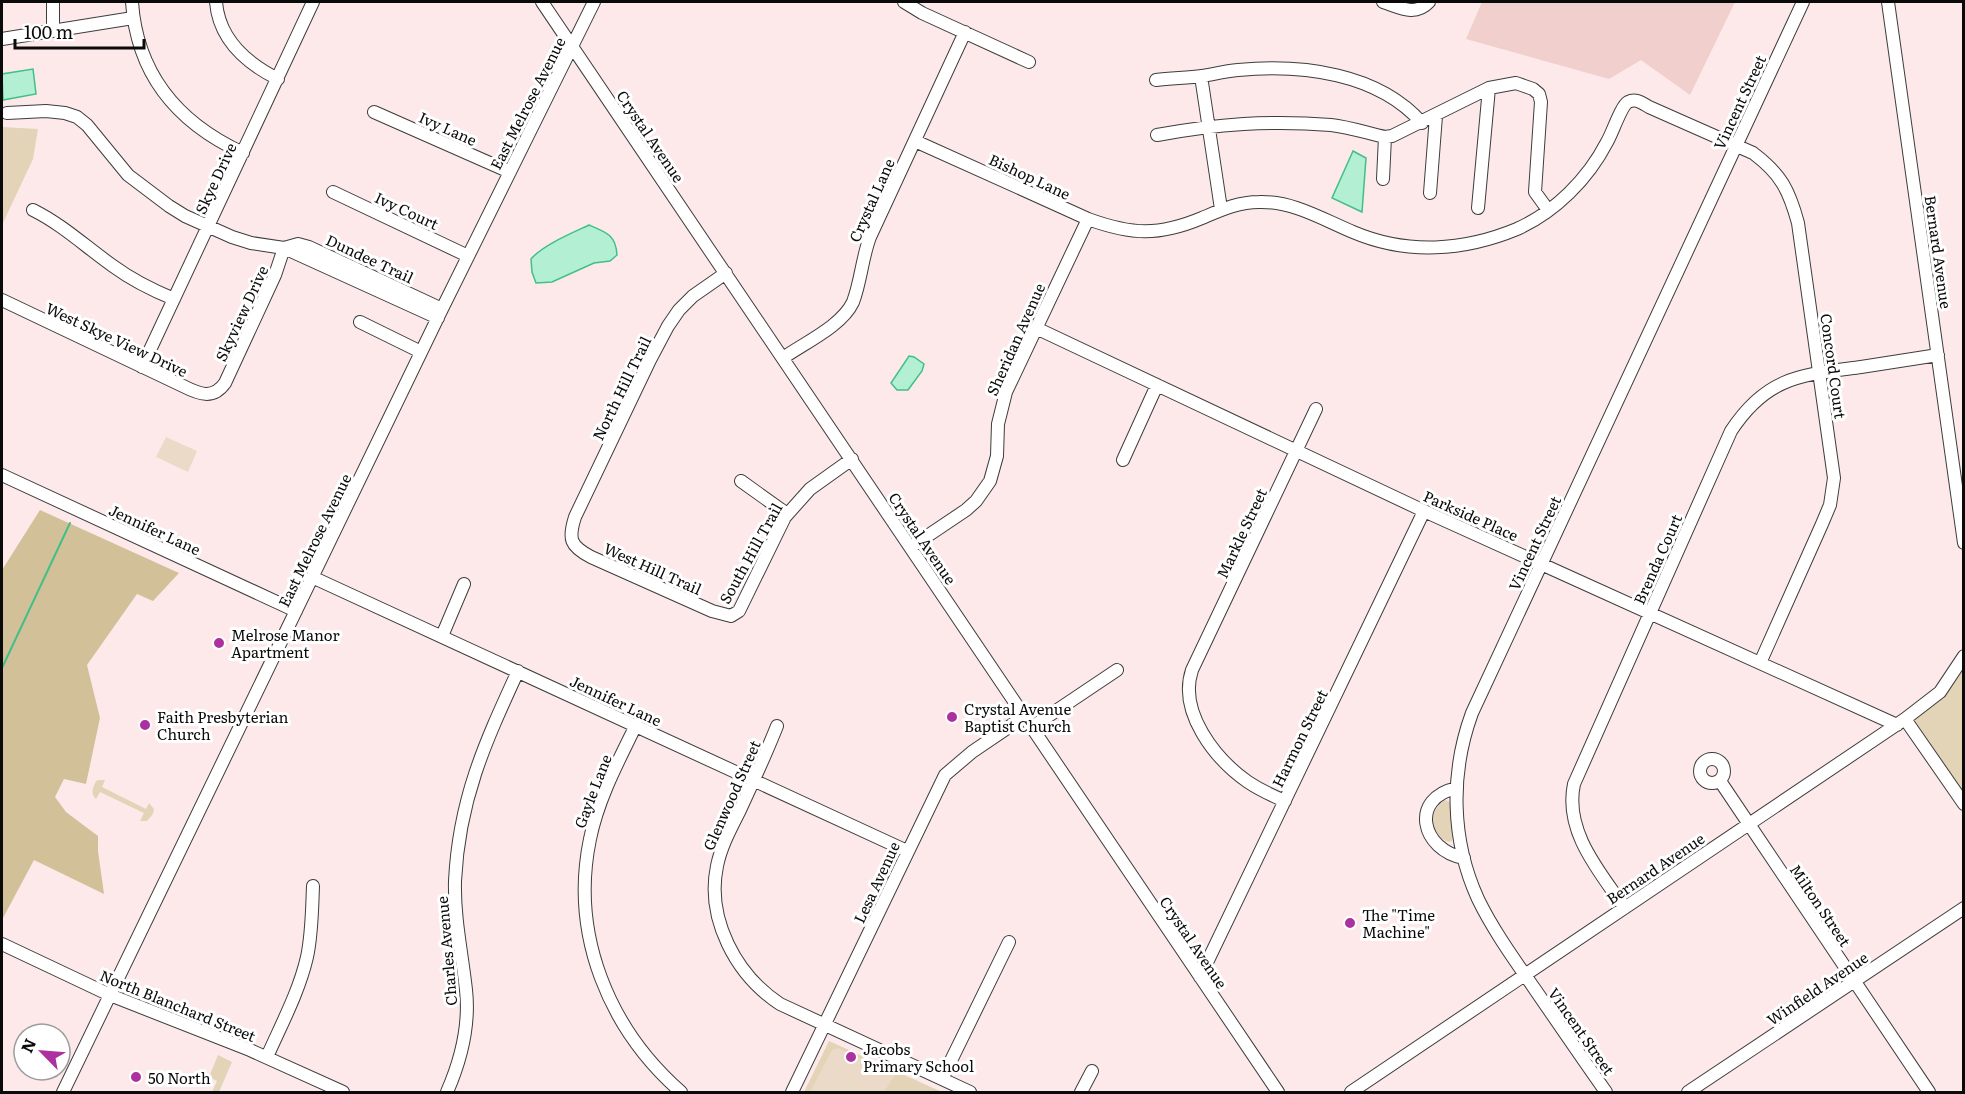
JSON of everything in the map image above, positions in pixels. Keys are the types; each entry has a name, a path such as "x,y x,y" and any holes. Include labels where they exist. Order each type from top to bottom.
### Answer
{"street":[{"path":"53,2 53,31"},
{"path":"132,2 133,18 141,47 151,71 173,104 202,132 243,153"},
{"path":"216,2 221,23 237,50 250,63 278,79"},
{"name":"Skye Drive","path":"142,367 313,2"},
{"name":"Crystal Avenue","path":"543,2 1278,1092"},
{"name":"East Melrose Avenue","path":"63,1092 421,352 594,2"},
{"path":"904,2 922,13 1029,62"},
{"path":"1383,2 1414,11 1429,2"},
{"name":"Vincent Street","path":"1606,1092 1525,975 1480,903 1470,880 1458,821 1457,774 1463,738 1472,713 1803,2"},
{"name":"Bernard Avenue","path":"1888,2 1964,543"},
{"path":"2,39 133,18"},
{"name":"Crystal Lane","path":"783,358 832,326 850,306 870,237 965,32"},
{"path":"1156,80 1264,69 1337,74 1394,97 1422,123"},
{"path":"1201,76 1221,209"},
{"path":"1157,135 1208,125 1263,123 1330,125 1385,137 1422,123 1489,88 1516,83 1533,89 1539,94 1535,192 1548,210"},
{"path":"1478,208 1489,88"},
{"name":"Concord Court","path":"1548,210 1566,195 1592,166 1624,106 1629,101 1635,100 1753,153 1772,169 1791,195 1800,234 1820,373 1832,462 1833,492 1822,524 1760,663"},
{"name":"Dundee Trail","path":"7,113 46,111 77,117 87,125 128,175 169,206 208,227 251,243 284,248 440,313"},
{"name":"Ivy Lane","path":"374,112 510,172"},
{"path":"1430,193 1436,116"},
{"path":"1383,179 1385,137"},
{"name":"Bishop Lane","path":"915,141 1088,219 1136,232 1152,233 1169,230 1221,209 1253,202 1282,203 1378,241 1433,248 1489,240 1521,227 1548,210"},
{"name":"Ivy Court","path":"333,192 468,256"},
{"path":"33,210 67,230 135,281 174,299"},
{"name":"Sheridan Avenue","path":"911,547 966,510 987,486 997,456 1000,411 1006,392 1088,219"},
{"name":"Skyview Drive","path":"221,389 271,285 281,262 284,248"},
{"name":"North Hill Trail","path":"571,536 575,517 588,488 668,326 693,296 726,273"},
{"name":"West Skye View Drive","path":"2,300 201,394 215,393 221,389"},
{"path":"360,322 421,352"},
{"name":"Parkside Place","path":"1036,328 1424,511 1650,614 1901,722"},
{"name":"Brenda Court","path":"1624,908 1581,840 1572,813 1572,792 1577,775 1737,423 1750,406 1774,387 1795,377 1938,355"},
{"path":"1123,460 1157,385"},
{"name":"Markle Street","path":"1285,801 1266,793 1243,778 1208,741 1190,707 1188,684 1192,670 1316,409"},
{"name":"South Hill Trail","path":"731,616 739,611 775,533 787,514 810,489 852,459"},
{"name":"Jennifer Lane","path":"2,475 296,611"},
{"path":"741,481 787,514"},
{"name":"Harmon Street","path":"1200,977 1424,511"},
{"name":"West Hill Trail","path":"571,536 575,547 591,557 712,611 731,616"},
{"name":"Jennifer Lane","path":"312,577 907,851"},
{"path":"442,636 464,584"},
{"name":"Bernard Avenue","path":"1351,1092 1901,722 1940,692 1964,656"},
{"path":"1032,728 1117,670"},
{"name":"Charles Avenue","path":"447,1092 461,1054 467,1010 455,900 461,828 475,770 518,671"},
{"name":"Lesa Avenue","path":"792,1092 933,795 948,771 1025,716"},
{"path":"1901,722 1964,804"},
{"name":"Gayle Lane","path":"636,725 606,789 590,838 584,883 586,919 598,973 616,1014 644,1055 681,1092"},
{"name":"Glenwood Street","path":"777,726 724,843 717,867 716,901 721,926 736,961 760,989 780,1004 970,1092"},
{"name":"Milton Street","path":"1720,781 1929,1092"},
{"path":"1457,789 1442,792 1434,798 1428,810 1426,823 1430,837 1440,848 1449,855 1464,858"},
{"path":"267,1057 299,984 306,959 310,939 313,886"},
{"name":"Winfield Avenue","path":"1688,1092 1964,908"},
{"path":"942,1079 1009,942"},
{"name":"North Blanchard Street","path":"2,944 110,995 267,1057 326,1089 343,1092"},
{"path":"1081,1092 1092,1071"}],"shaded area":[{"path":"1482,2 1735,2 1690,95 1641,60 1609,79 1466,39"},
{"path":"33,69 36,94 3,100 2,74"},
{"path":"2,127 38,129 33,159 2,225"},
{"path":"1353,151 1366,158 1362,212 1332,198"},
{"path":"589,225 609,235 615,243 617,255 610,261 594,263 552,282 536,283 531,259 550,244"},
{"path":"909,356 924,364 922,371 908,390 897,390 891,383"},
{"path":"166,437 197,451 188,472 156,457"},
{"path":"40,510 179,573 153,601 137,594 87,665 100,718 86,784 64,779 55,797 66,812 98,836 104,894 34,860 3,918 2,570"},
{"path":"1963,656 1963,805 1905,719 1931,701"},
{"path":"105,780 102,787 146,809 149,803 154,809 153,814 147,821 140,821 144,813 100,792 96,799 93,790 96,781"},
{"path":"1445,800 1450,802 1453,837 1452,841 1448,842 1437,833 1433,822 1436,810"},
{"path":"829,1041 942,1092 804,1092"},
{"path":"838,1048 895,1075 884,1092 810,1092 832,1050"},
{"path":"218,1055 232,1062 219,1092 212,1092 217,1081 209,1077"}],"waterway":[{"path":"2,668 70,523"}],"place":[{"name":"Melrose Manor Apartment","path":"219,643"},
{"name":"Crystal Avenue Baptist Church","path":"952,717"},
{"name":"Faith Presbyterian Church","path":"145,725"},
{"name":"The \"Time Machine\"","path":"1350,923"},
{"name":"Jacobs Primary School","path":"851,1057"},
{"name":"50 North","path":"136,1077"}]}
